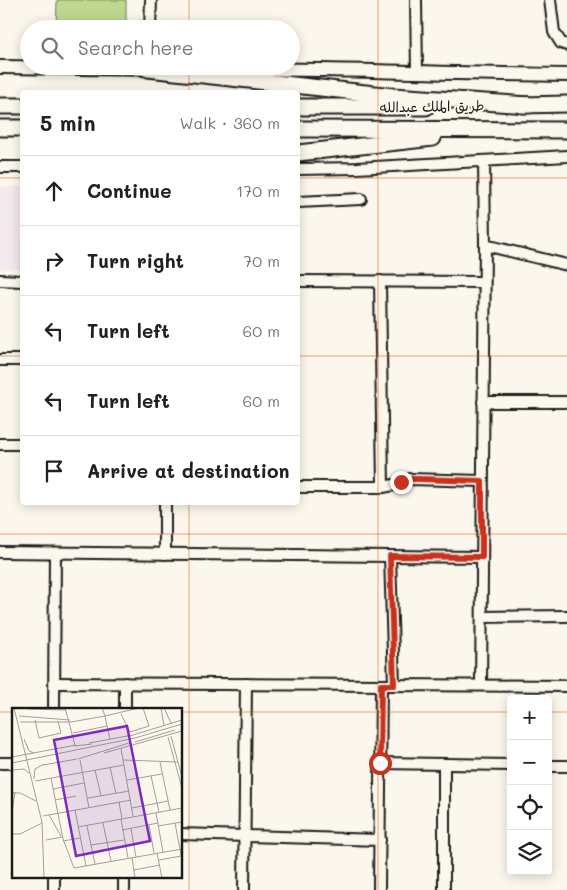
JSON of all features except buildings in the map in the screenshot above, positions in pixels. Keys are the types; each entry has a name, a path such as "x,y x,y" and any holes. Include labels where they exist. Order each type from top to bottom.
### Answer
{"highway":[{"path":"209,75 393,96 529,104"},
{"name":"طريق الملك عبدالله","path":"300,107 374,108 567,104"},
{"path":"0,106 20,106"},
{"path":"0,128 20,128"},
{"name":"طريق الملك عبدالله","path":"300,129 562,130"},
{"path":"300,153 421,139 562,130"}],"main road":[{"path":"0,67 20,67"},
{"path":"300,69 417,73 567,74"}],"street":[{"path":"150,20 151,0"},
{"path":"416,0 417,73"},
{"path":"550,0 554,32 561,44 567,45"},
{"path":"300,169 357,168 567,156"},
{"path":"481,685 484,161"},
{"path":"0,167 20,167"},
{"path":"300,202 361,199"},
{"path":"485,245 567,265"},
{"path":"0,280 20,280"},
{"path":"300,281 483,282"},
{"path":"380,281 383,486"},
{"path":"0,360 20,360"},
{"path":"483,402 567,402"},
{"path":"0,444 20,444"},
{"path":"300,487 383,486 394,485 410,479 482,481"},
{"path":"165,505 165,554"},
{"path":"0,552 482,557"},
{"path":"54,708 55,553"},
{"path":"390,556 394,685"},
{"path":"482,617 567,616"},
{"path":"55,683 567,686"},
{"path":"125,683 125,708"},
{"path":"244,890 246,684"},
{"path":"379,890 381,685"},
{"path":"380,763 507,766"},
{"path":"444,765 444,890"},
{"path":"552,766 567,766"},
{"path":"182,834 380,840"}],"shaded area":[{"path":"0,187 20,187 20,269 0,268"}],"green space":[{"path":"57,0 126,0 126,20 56,20"}],"route":[{"path":"380,763 381,685 394,685 390,556 482,557 482,481 410,479 401,482"}]}
